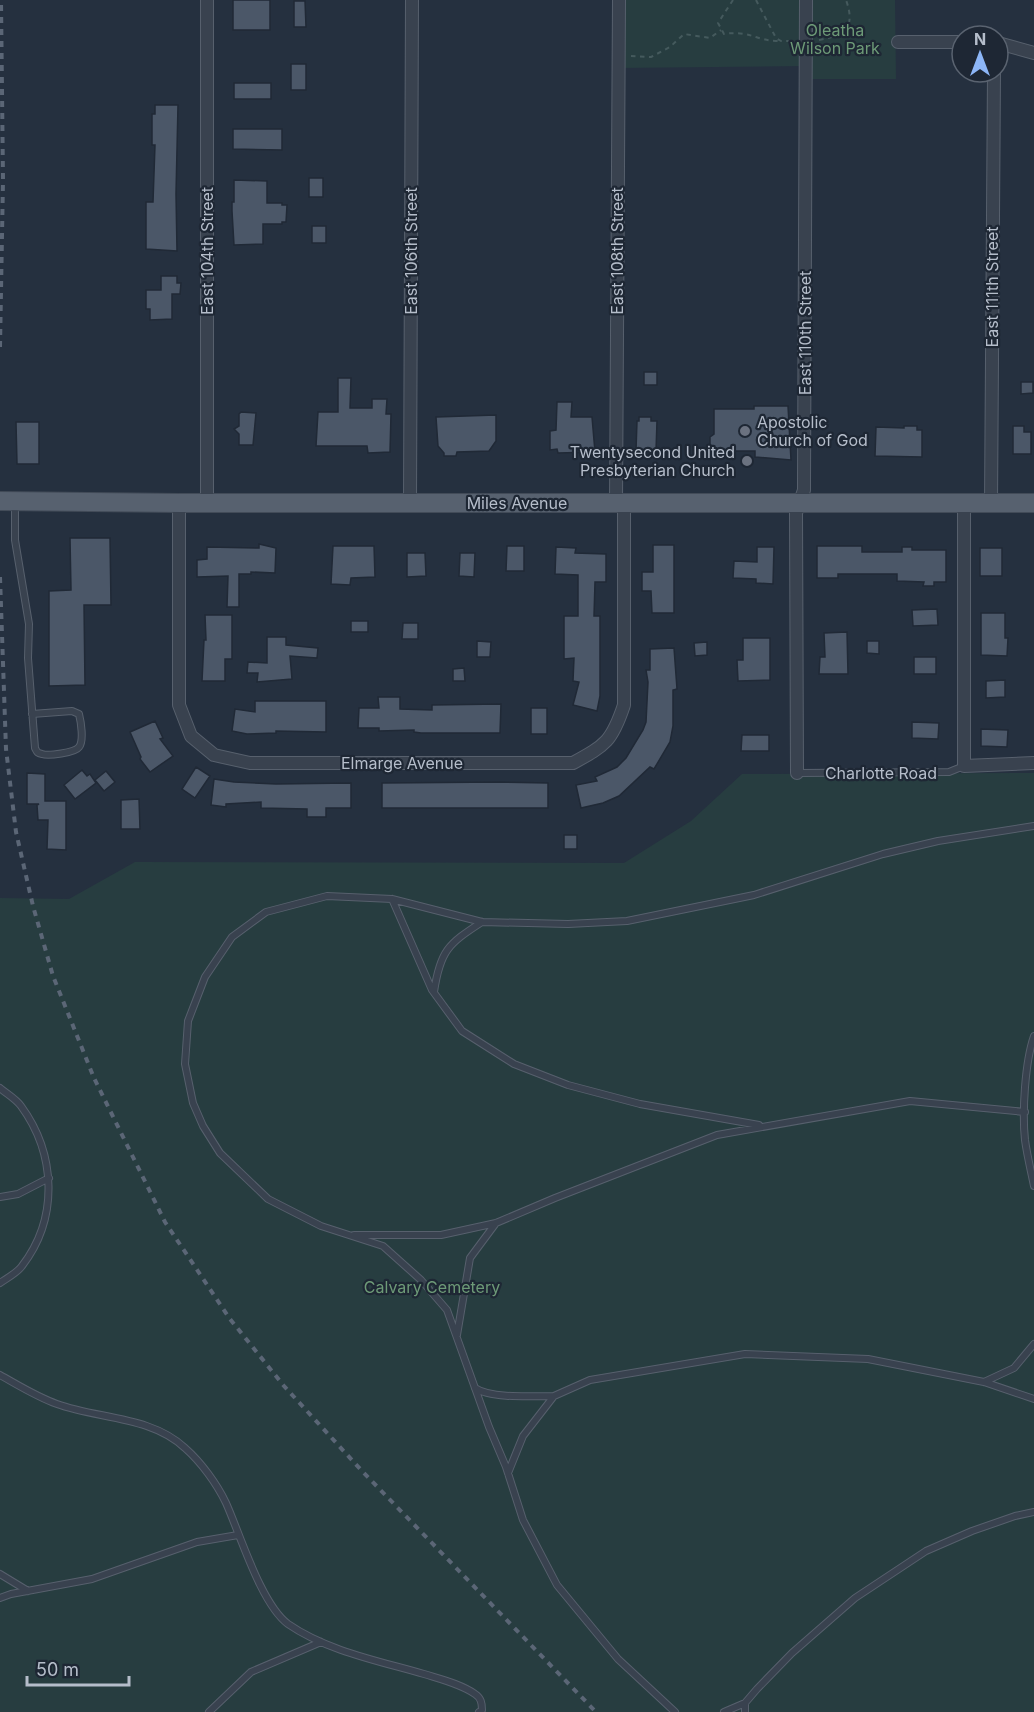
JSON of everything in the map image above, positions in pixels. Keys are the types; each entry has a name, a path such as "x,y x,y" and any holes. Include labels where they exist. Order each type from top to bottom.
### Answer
{"main road":[{"name":"Miles Avenue","path":"7,501 179,503 1034,502"}],"street":[{"name":"East 104th Street","path":"207,0 207,503"},
{"name":"East 106th Street","path":"410,503 412,0"},
{"name":"East 108th Street","path":"619,0 620,503"},
{"name":"East 110th Street","path":"797,773 796,513 804,490 806,0"},
{"path":"898,42 950,42"},
{"path":"1010,47 1034,53"},
{"name":"East 111th Street","path":"991,503 994,84"},
{"name":"Elmarge Avenue","path":"179,503 179,705 191,736 214,755 250,763 573,763 601,748 616,728 624,705 620,503"},
{"path":"964,503 964,766 1034,763"}],"lane":[{"path":"7,501 29,624 28,658 32,714 35,748 44,754 74,752 79,748 81,742 79,714 72,711 32,714"},
{"name":"Charlotte Road","path":"797,773 949,772 964,766"},
{"path":"675,1712 618,1659 557,1585 522,1520 508,1473 447,1310 421,1280 383,1246 321,1226 268,1199 220,1153 203,1126 193,1103 185,1064 188,1021 205,977 232,937 266,912 327,896 392,899 482,922 568,924 627,921 754,896 883,854 938,841 1034,826"},
{"path":"392,899 434,992 462,1030 514,1064 568,1085 630,1101 766,1127"},
{"path":"434,992 438,964 454,940 482,922"},
{"path":"1034,1036 1027,1064 1025,1112 1025,1138 1034,1186"},
{"path":"0,1088 20,1105 36,1132 46,1156 49,1178 47,1219 36,1243 21,1268 0,1283"},
{"path":"349,1235 441,1235 496,1223 717,1135 910,1101 1025,1112"},
{"path":"0,1197 18,1194 49,1178"},
{"path":"457,1337 470,1258 496,1223"},
{"path":"984,1382 1014,1368 1033,1348"},
{"path":"475,1388 481,1392 518,1396 554,1396 590,1380 745,1354 868,1359 984,1382 1034,1399"},
{"path":"0,1375 55,1404 128,1420 158,1431 184,1446 201,1465 225,1501 238,1535 271,1605 286,1623 321,1642 441,1679 476,1694 482,1701 482,1710 479,1712"},
{"path":"508,1473 523,1437 554,1396"},
{"path":"724,1712 745,1703 792,1653 855,1598 926,1551 972,1531 1034,1512"},
{"path":"0,1598 92,1579 197,1542 238,1535"},
{"path":"0,1574 28,1591"},
{"path":"209,1712 251,1672 321,1642"},
{"path":"745,1703 745,1712"}],"path":[{"path":"733,0 718,23 724,34 744,33 771,41 796,41"},
{"path":"756,0 776,38 781,41"},
{"path":"819,40 838,37 845,31 850,14 846,0"},
{"path":"631,56 651,57 669,47 684,34 710,38 721,30"}],"green space":[{"name":"Oleatha Wilson Park","path":"619,0 895,0 896,79 806,79 805,66 618,68"},
{"name":"Calvary Cemetery","path":"1034,773 1034,1712 0,1712 0,898 69,899 135,862 624,863 691,821 742,774"}],"building":[{"path":"233,0 270,0 270,30 233,30"},
{"path":"294,1 305,1 306,27 294,27"},
{"path":"291,64 306,64 306,90 291,90"},
{"path":"234,83 271,83 271,99 234,99"},
{"path":"155,105 178,105 177,251 146,249 146,202 153,202 155,145 152,145 152,114 155,114"},
{"path":"233,129 282,129 282,150 233,149"},
{"path":"309,178 323,178 323,197 309,197"},
{"path":"234,180 267,181 267,203 287,205 286,222 263,224 263,244 234,245 232,202 234,202"},
{"path":"312,226 326,226 326,243 312,243"},
{"path":"161,276 177,276 177,283 181,283 180,294 172,294 172,319 150,320 150,309 146,309 146,290 161,290"},
{"path":"644,372 657,372 657,385 644,385"},
{"path":"338,378 351,378 350,408 372,408 372,399 387,399 386,414 391,414 390,452 368,453 367,446 316,446 318,412 338,412"},
{"path":"1021,382 1033,382 1033,393 1021,394"},
{"path":"557,402 572,402 571,417 592,417 595,452 558,453 557,449 550,450 550,431 556,430"},
{"path":"754,406 788,406 791,460 755,457 755,451 712,451 710,437 714,434 714,409 754,409"},
{"path":"241,412 256,413 253,445 239,445 239,434 234,429 239,426"},
{"path":"496,415 496,441 489,451 457,452 456,456 444,456 438,446 436,417"},
{"path":"639,417 651,417 651,421 657,421 656,451 636,450"},
{"path":"16,422 39,422 39,464 17,464"},
{"path":"904,426 917,426 917,430 922,430 922,457 875,456 876,427 904,428"},
{"path":"1013,426 1024,426 1024,432 1031,432 1031,454 1013,454"},
{"path":"70,538 110,538 111,605 84,605 85,685 49,686 49,591 71,590"},
{"path":"259,544 276,548 275,573 239,574 239,607 227,607 228,576 197,577 197,560 207,559 207,547 259,548"},
{"path":"653,545 674,545 674,613 652,613 651,591 642,591 642,572 653,572"},
{"path":"333,546 374,546 375,577 351,578 350,585 331,584"},
{"path":"507,546 524,546 524,571 506,571"},
{"path":"817,546 862,546 862,552 902,552 902,547 912,547 912,550 946,550 946,582 934,582 934,586 923,586 924,582 897,581 897,574 838,574 838,578 817,578"},
{"path":"556,547 576,548 575,553 606,554 606,582 595,582 594,616 600,616 600,696 597,711 573,705 579,682 573,681 574,658 564,659 564,616 578,616 578,575 555,574"},
{"path":"757,547 774,547 773,584 756,583 756,579 733,578 734,561 757,562"},
{"path":"980,548 1002,548 1002,576 980,576"},
{"path":"407,553 425,553 426,576 407,577"},
{"path":"460,553 475,553 474,577 459,576"},
{"path":"937,609 938,625 913,626 912,610"},
{"path":"981,613 1005,613 1005,638 1008,638 1007,656 981,655"},
{"path":"205,615 232,615 232,659 225,659 225,681 202,681 204,640 206,640"},
{"path":"351,621 368,621 368,632 351,632"},
{"path":"403,623 418,623 418,639 402,639"},
{"path":"847,632 848,674 819,674 820,657 825,657 824,633"},
{"path":"267,637 286,637 286,645 318,648 317,658 290,656 292,679 257,682 258,673 247,673 248,662 267,663"},
{"path":"743,638 770,638 770,680 738,681 737,660 743,660"},
{"path":"477,641 491,642 490,657 477,657"},
{"path":"867,641 879,641 879,654 867,653"},
{"path":"707,642 707,655 695,656 694,643"},
{"path":"674,648 677,689 673,690 673,726 670,742 654,769 650,767 619,796 603,803 581,808 576,785 597,781 595,777 617,767 626,758 643,730 646,722 648,682 646,670 650,670 650,649"},
{"path":"914,657 936,657 936,674 914,674"},
{"path":"464,668 465,681 453,681 453,669"},
{"path":"1005,680 1005,697 986,698 986,681"},
{"path":"378,697 400,697 400,709 432,710 432,705 501,704 500,733 421,733 414,732 414,730 379,731 379,728 358,728 359,708 379,708"},
{"path":"255,701 326,701 326,732 276,731 276,733 247,734 232,731 235,709 255,712"},
{"path":"531,708 547,708 547,734 531,734"},
{"path":"155,721 163,738 160,739 173,756 150,772 140,759 130,732"},
{"path":"912,722 939,723 938,739 912,738"},
{"path":"981,729 1008,730 1007,747 981,746"},
{"path":"742,735 769,735 769,751 741,751"},
{"path":"196,767 210,776 195,798 182,789"},
{"path":"82,770 87,776 90,774 96,783 75,799 64,785"},
{"path":"106,771 115,782 104,791 95,780"},
{"path":"27,773 45,774 45,801 66,801 66,850 47,849 48,820 38,820 37,805 39,804 27,804"},
{"path":"214,779 276,784 351,783 351,808 326,808 326,817 307,817 307,809 261,808 261,802 226,804 226,807 211,805"},
{"path":"382,783 548,783 548,808 382,808"},
{"path":"139,799 140,829 121,829 121,800"},
{"path":"564,835 577,835 577,849 564,849"}],"railway":[{"path":"0,347 3,180 1,0"},
{"path":"0,577 6,749 16,832 33,906 53,976 94,1078 165,1222 230,1319 284,1386 362,1471 596,1712"}],"place":[{"name":"Apostolic Church of God","path":"745,431"},
{"name":"Twentysecond United Presbyterian Church","path":"747,461"}]}
